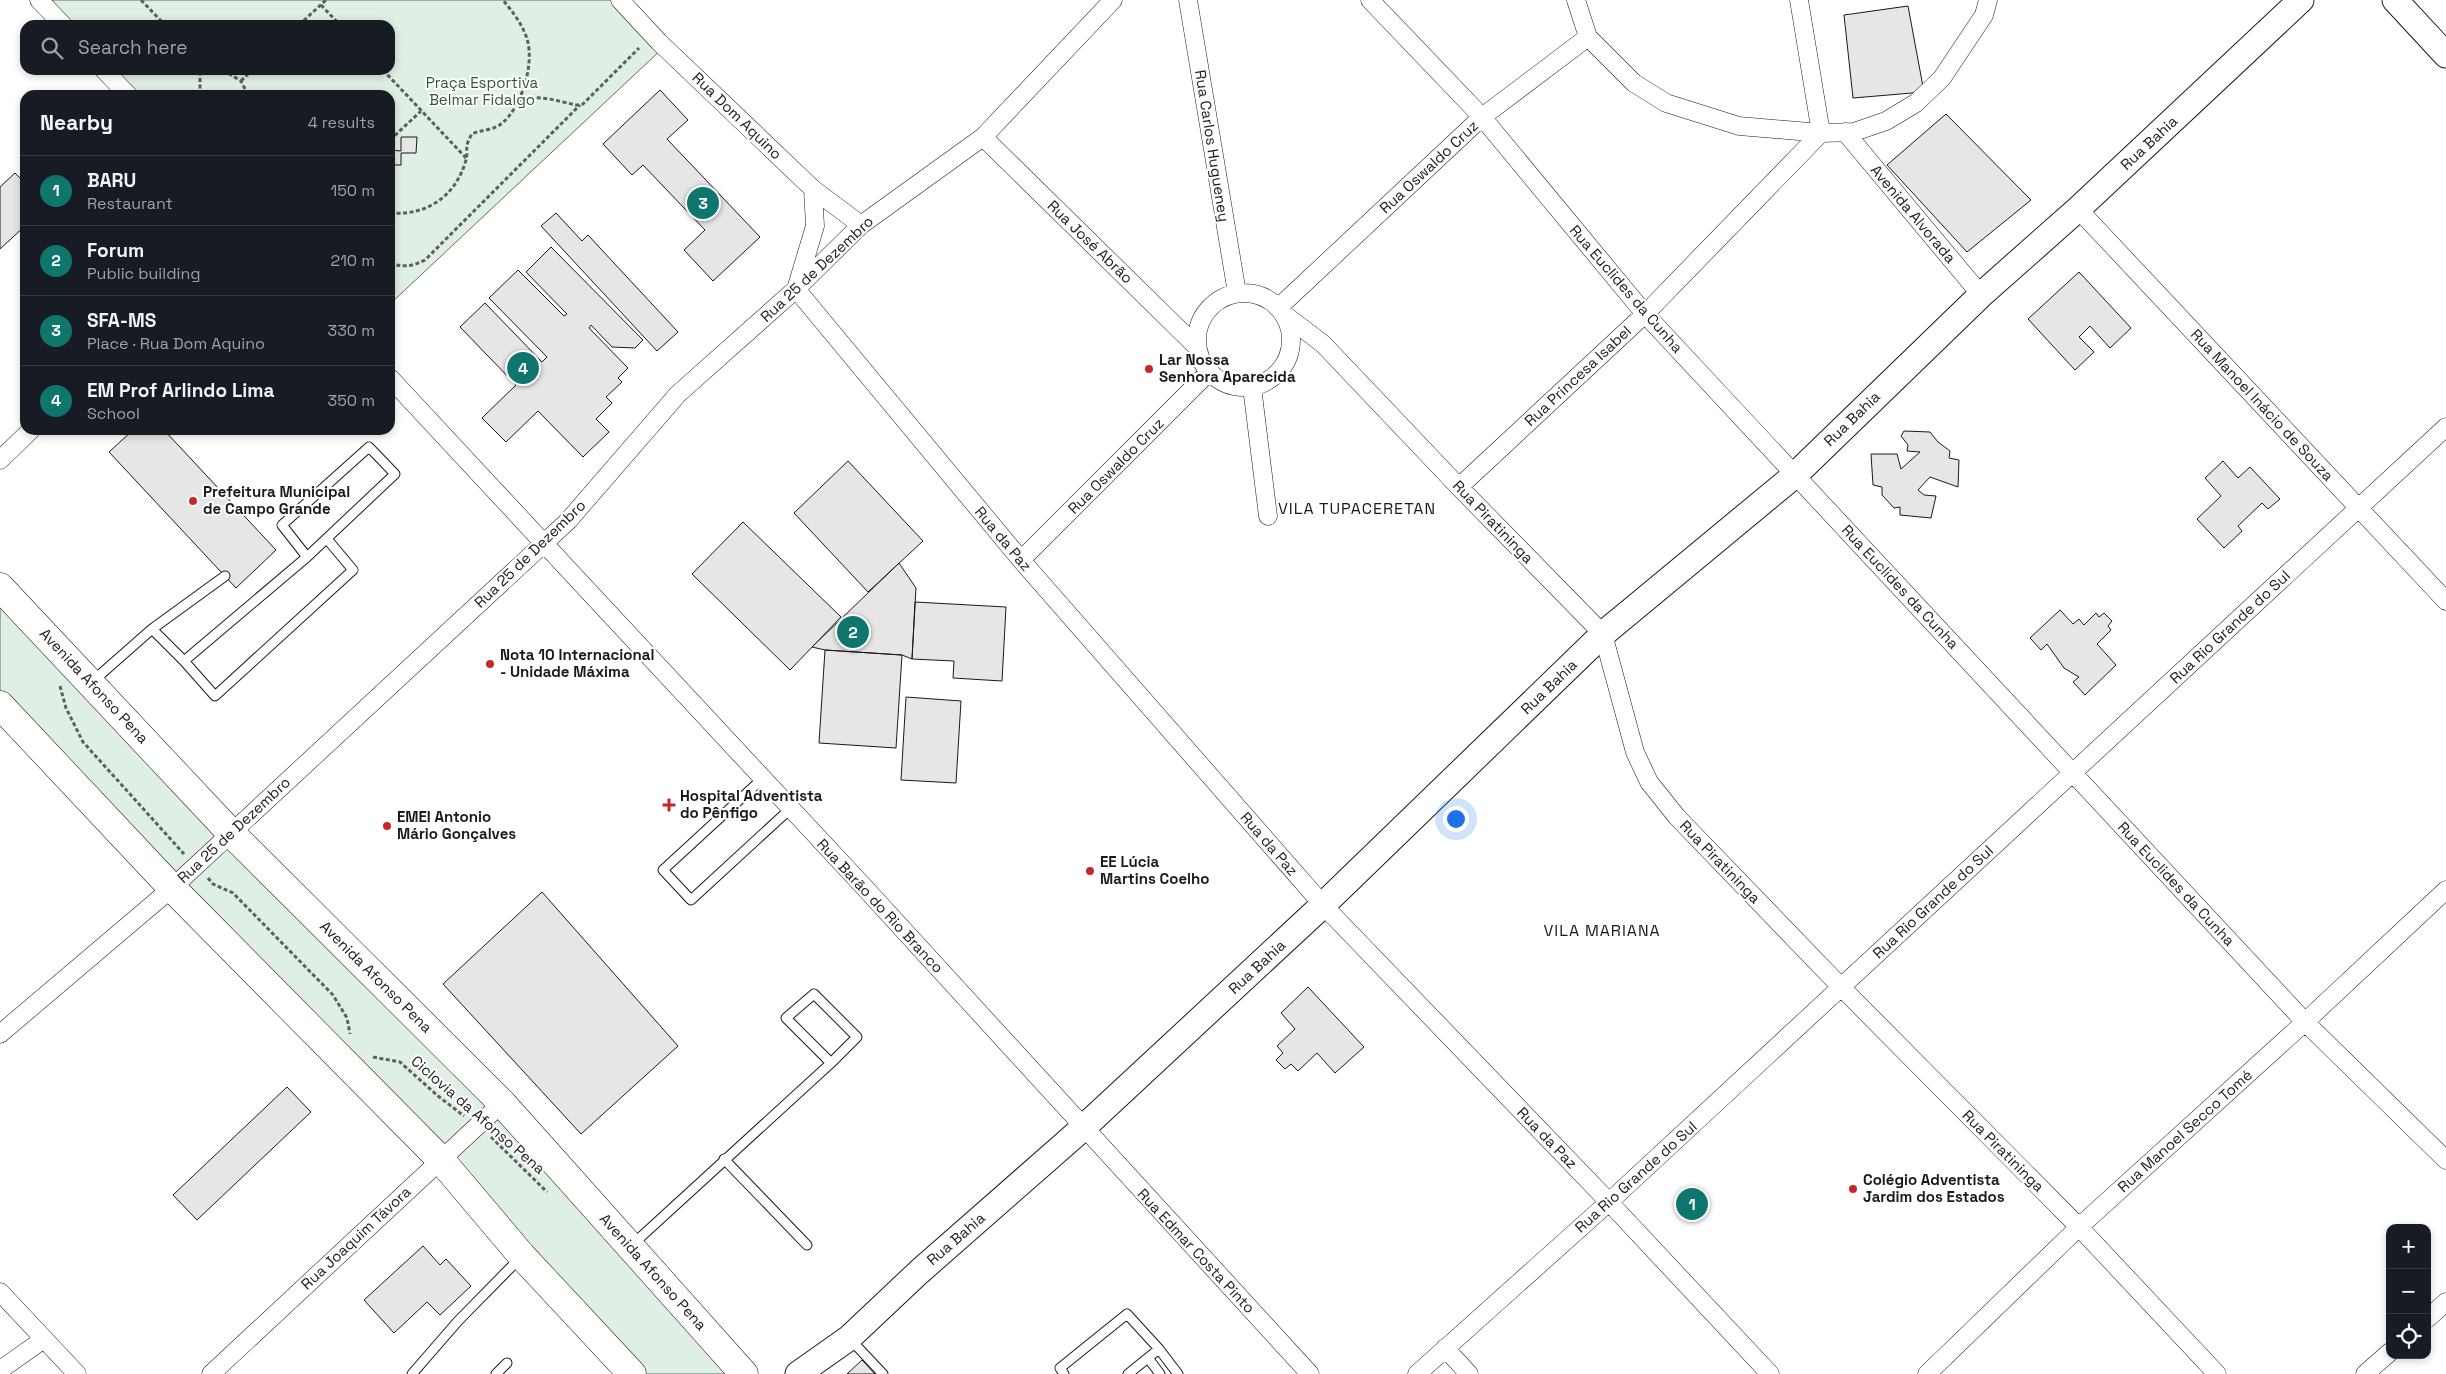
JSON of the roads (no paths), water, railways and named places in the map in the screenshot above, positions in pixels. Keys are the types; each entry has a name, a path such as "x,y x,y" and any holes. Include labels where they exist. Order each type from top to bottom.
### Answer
{"main road":[{"name":"Avenida Afonso Pena","path":"0,587 231,833 502,1103 744,1374"},
{"path":"0,705 172,888 440,1159 522,1256 632,1374"}],"street":[{"path":"40,0 58,20"},
{"name":"Rua Dom Aquino","path":"620,0 659,42 813,188 861,225"},
{"name":"Rua 25 de Dezembro","path":"0,1034 172,888 568,521 678,394 796,289 861,225 983,137 1113,0"},
{"name":"Rua Carlos Hugueney","path":"1188,0 1237,293"},
{"name":"Rua Euclides da Cunha","path":"1370,0 1482,118 1644,314 2305,1022 2446,1160"},
{"path":"1576,0 1588,36 1634,82 1666,103 1738,126 1821,133 1854,132 1886,121 1916,103 1942,78 1984,15 1988,0"},
{"path":"1799,0 1821,133"},
{"name":"Rua Bahia","path":"798,1374 848,1338 919,1272 1083,1128 1323,905 1603,634 1794,474 1981,295 2078,209 2301,0"},
{"path":"2395,0 2446,54"},
{"name":"Rua Oswaldo Cruz","path":"1281,312 1482,118 1588,36"},
{"path":"109,75 123,90"},
{"name":"Avenida Alvorada","path":"1845,132 1981,295"},
{"name":"Rua Princesa Isabel","path":"1458,488 1644,314 1821,133"},
{"name":"Rua José Abrão","path":"983,137 1198,347"},
{"path":"796,289 815,226 813,188"},
{"name":"Rua Manoel Inácio de Souza","path":"2078,209 2446,601"},
{"name":"Rua da Paz","path":"796,289 1021,560 1323,905 1609,1202 1770,1374"},
{"path":"1237,293 1256,294 1272,302 1281,312 1291,333 1290,351 1283,368 1269,381 1252,387 1233,386 1216,378 1204,364 1198,347 1198,328 1206,312 1220,299 1237,293"},
{"name":"Rua Piratininga","path":"1281,312 1323,344 1458,488 1603,634 1635,752 1649,782 1677,817 1841,987 2079,1227 2217,1374"},
{"name":"Rua Oswaldo Cruz","path":"1021,560 1210,371"},
{"name":"Rua Barão do Rio Branco","path":"395,383 1083,1128"},
{"path":"1252,387 1268,516"},
{"name":"Rua Rio Grande do Sul","path":"1418,1374 1609,1202 2446,427"},
{"path":"0,460 26,435"},
{"name":"Rua Manoel Secco Tomé","path":"1926,1374 2079,1227 2305,1022 2446,890"},
{"name":"Rua Joaquim Távora","path":"211,1374 502,1103"},
{"name":"Rua Edmar Costa Pinto","path":"1083,1128 1310,1374"},
{"path":"0,1292 77,1374"},
{"path":"2431,1315 2446,1302"},
{"path":"0,1370 44,1339"},
{"path":"1445,1348 1469,1374"},
{"path":"2365,1374 2386,1356"}],"lane":[{"path":"184,662 328,539 395,474 369,447 282,525 307,556"},
{"path":"152,628 215,696 352,570 328,539"},
{"path":"91,682 152,628 225,576"},
{"path":"762,779 662,870 691,900 790,809"},
{"path":"630,1247 831,1063 857,1037 814,994 786,1018 831,1063"},
{"path":"724,1159 807,1244"},
{"path":"412,1374 458,1321 522,1256"},
{"path":"1064,1374 1060,1368 1127,1314 1159,1349 1178,1374"},
{"path":"848,1338 883,1374"},
{"path":"1128,1374 1159,1349"},
{"path":"1148,1358 1160,1374"},
{"path":"496,1374 507,1363"}],"place":[{"name":"SFA-MS","path":"703,203"},
{"name":"EM Prof Arlindo Lima","path":"523,368"},
{"name":"Lar Nossa Senhora Aparecida","path":"1149,369"},
{"name":"Prefeitura Municipal de Campo Grande","path":"193,501"},
{"name":"Forum","path":"853,632"},
{"name":"Nota 10 Internacional - Unidade Máxima","path":"490,664"},
{"name":"Hospital Adventista do Pênfigo","path":"669,805"},
{"name":"EMEI Antonio Mário Gonçalves","path":"387,826"},
{"name":"EE Lúcia Martins Coelho","path":"1090,871"},
{"name":"Colégio Adventista Jardim dos Estados","path":"1853,1189"},
{"name":"BARU","path":"1692,1204"}],"district":[{"name":"VILA TUPACERETAN","path":"1357,508"},
{"name":"VILA MARIANA","path":"1602,930"}],"park label":[{"name":"Praça Esportiva Belmar Fidalgo","path":"482,92"}]}
